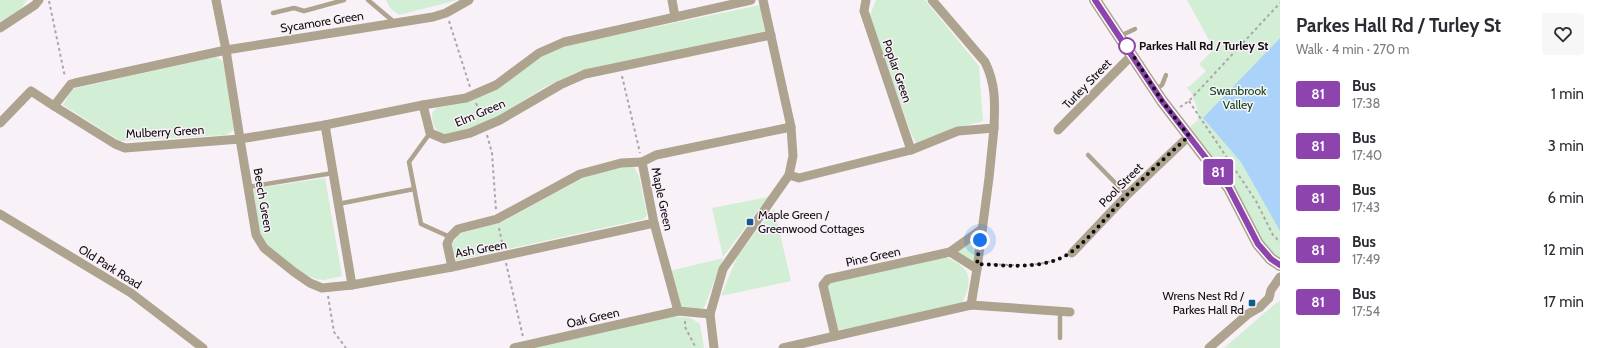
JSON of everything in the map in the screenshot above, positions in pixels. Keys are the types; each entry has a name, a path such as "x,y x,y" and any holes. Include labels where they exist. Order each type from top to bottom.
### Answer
{"street":[{"path":"0,28 35,5 39,0"},
{"path":"216,0 226,50 240,139 325,125 423,106 430,133"},
{"name":"Sycamore Green","path":"226,50 433,17 446,13 469,0"},
{"path":"672,0 675,17"},
{"name":"Elm Green","path":"423,106 466,98 496,85 538,53 564,42 750,0"},
{"path":"714,348 710,314 723,269 781,190 789,175 793,156 791,127 763,0"},
{"name":"Poplar Green","path":"866,0 864,11 911,150"},
{"path":"932,0 985,62 994,86 994,128 989,178 971,305"},
{"path":"1095,0 1155,90 1229,188 1258,244 1271,259 1280,265"},
{"name":"Elm Green","path":"430,133 444,139 470,134 500,120 560,85 585,74 771,36"},
{"path":"54,106 71,84 226,50"},
{"name":"Turley Street","path":"1058,130 1132,54"},
{"name":"Mulberry Green","path":"0,123 31,91 115,144 124,148 240,139"},
{"path":"325,125 352,285"},
{"name":"Maple Green","path":"682,312 654,223 642,162 656,155 791,127"},
{"path":"789,175 799,178 911,150 958,131 994,128"},
{"name":"Pool Street","path":"1072,253 1127,194 1189,136"},
{"name":"Beech Green","path":"240,139 258,242 294,272 310,283 322,288 352,285 452,267"},
{"name":"Ash Green","path":"642,162 621,163 580,174 497,219 458,230 450,237 447,244 452,267 505,257 654,223"},
{"name":"Old Park Road","path":"0,214 131,294 203,348"},
{"path":"977,266 950,252 982,229"},
{"name":"Pine Green","path":"835,336 823,285 828,279 950,252"},
{"path":"1208,348 1248,314 1263,296 1271,290 1280,277"},
{"path":"783,348 971,305 1070,312"},
{"path":"682,312 710,314"},
{"name":"Oak Green","path":"514,348 682,312"}],"lane":[{"path":"273,13 294,8 304,11 344,0"},
{"path":"368,0 395,23"},
{"path":"1120,36 1135,29"},
{"path":"1155,90 1162,85 1166,75"},
{"path":"430,133 409,162 414,189 421,224 450,237"},
{"path":"1088,155 1127,194"},
{"path":"248,187 333,173"},
{"path":"338,204 414,189"},
{"path":"1060,312 1060,338"}],"path":[{"path":"48,0 64,74 71,84"},
{"path":"1177,109 1189,101 1280,3"},
{"path":"446,13 485,127 492,153 497,219 524,346"},
{"path":"620,67 642,162"},
{"path":"1189,101 1252,195 1273,235 1280,242"},
{"path":"977,266 1034,265 1056,260 1072,253"},
{"path":"327,287 334,332 346,348"},
{"path":"682,312 685,327 696,348"}],"green space":[{"path":"0,0 27,0 20,10 0,22"},
{"path":"386,0 458,0 399,15 390,8"},
{"path":"876,0 925,0 979,66 983,121 960,127 916,143 869,18"},
{"name":"Swanbrook Valley","path":"1187,0 1280,0 1280,260 1269,252 1211,155 1190,127 1198,120 1197,108 1191,92 1186,87 1189,87 1206,71 1199,64 1214,49"},
{"path":"760,5 765,31 575,73 543,88 485,125 444,135 436,129 433,123 432,113 436,108 469,102 498,86 534,60 564,46"},
{"path":"216,57 223,61 234,130 226,135 120,141 63,105 72,89"},
{"path":"618,167 634,167 639,176 647,215 644,219 454,261 450,247 459,234 502,222 581,179"},
{"path":"325,178 342,276 324,280 316,279 299,271 261,241 253,189"},
{"path":"768,197 723,257 712,208"},
{"path":"774,208 791,281 721,296 737,257"},
{"path":"978,238 973,264 958,252"},
{"path":"946,257 960,265 968,275 968,288 961,304 839,330 835,325 827,288 829,282"},
{"path":"723,258 704,308 693,310 678,307 670,271"},
{"path":"1280,301 1280,348 1224,348 1275,304"},
{"path":"672,316 691,318 700,324 704,348 527,348"}],"water":[{"path":"1280,38 1280,231 1241,162 1203,118"}],"bus line":[{"name":"81","path":"1095,0 1162,101 1229,188 1258,244 1271,259 1280,265"}],"place":[{"name":"Parkes Hall Rd / Turley St","path":"1127,46"},
{"name":"Maple Green / Greenwood Cottages","path":"750,222"},
{"name":"Wrens Nest Rd / Parkes Hall Rd","path":"1252,303"}],"route":[{"path":"980,240 977,264 1018,266 1034,265 1056,260 1072,253 1127,194 1189,136 1162,101 1126,45 1127,46"}]}
